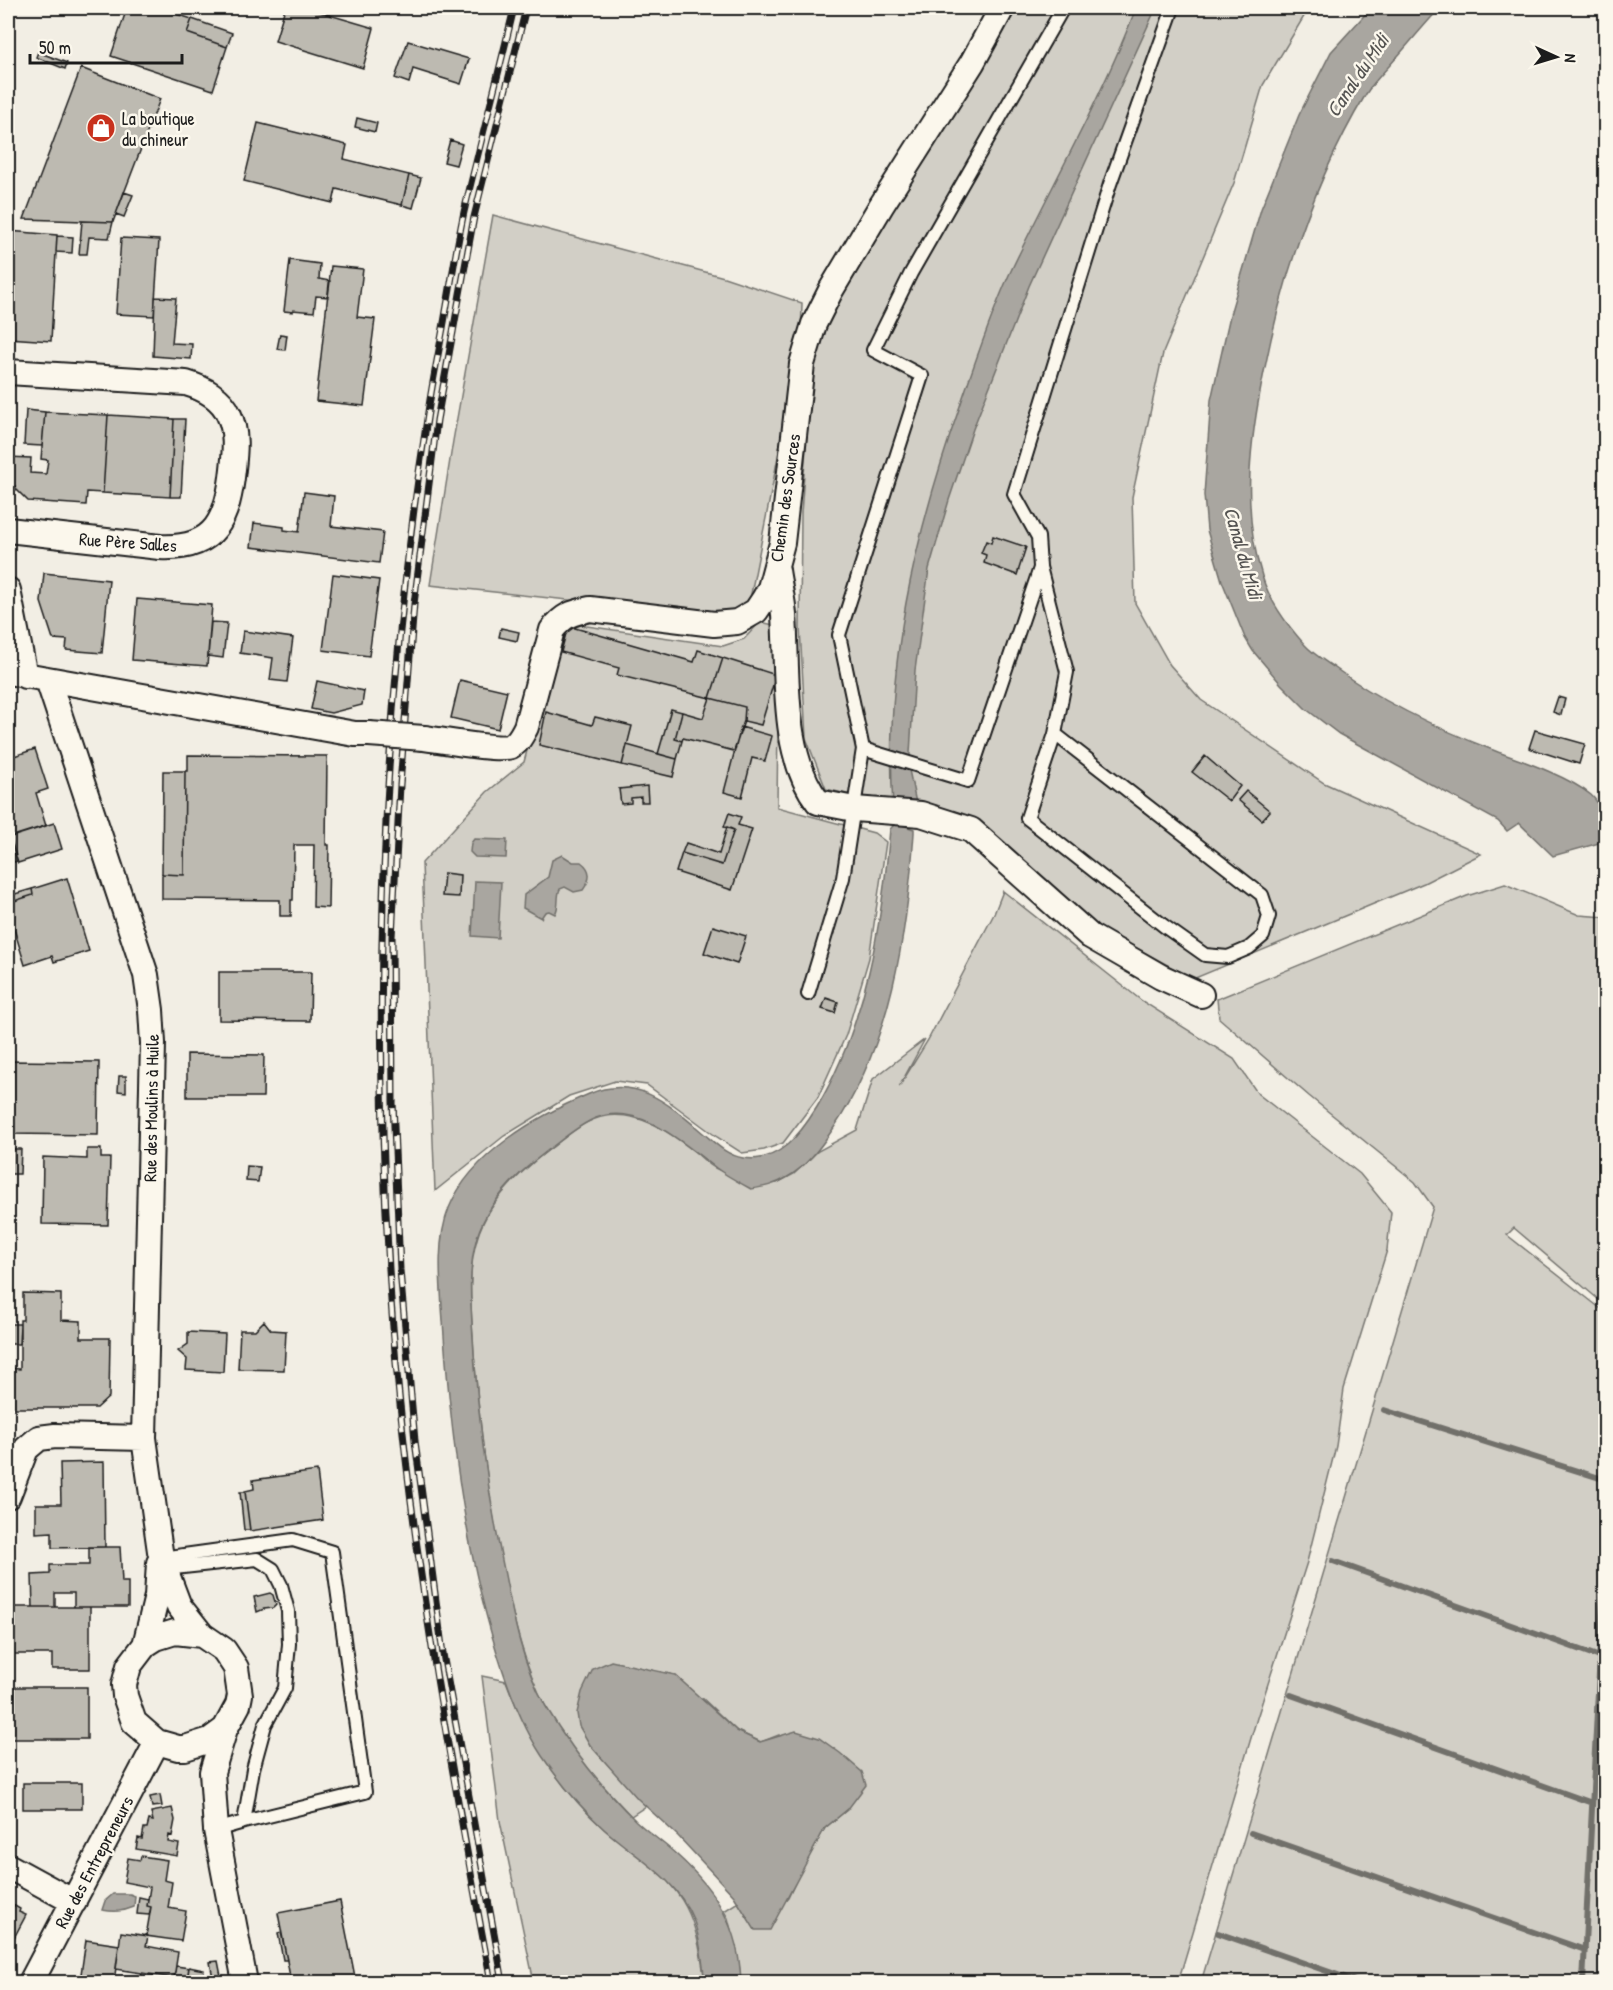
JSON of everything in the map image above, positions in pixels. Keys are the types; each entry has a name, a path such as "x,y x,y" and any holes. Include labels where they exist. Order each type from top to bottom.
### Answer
{"street":[{"name":"Chemin des Sources","path":"27,676 355,734 510,747 519,739 526,727 552,630 561,619 572,613 590,609 714,624 737,622 756,611 770,588 782,543 802,364 814,324 831,290 881,206 972,63 1002,8"},
{"name":"Rue Père Salles","path":"8,372 186,382 211,394 229,414 234,431 235,450 230,497 226,511 211,533 190,544 177,548 159,547 8,530"},
{"path":"776,567 784,613 785,671 794,752 807,788 818,802 854,809 921,814 971,830 1090,936 1161,977 1202,995"},
{"path":"8,590 27,676"},
{"name":"Rue des Moulins à Huile","path":"27,676 146,975 153,1043 144,1438 162,1559 179,1606 202,1635"},
{"path":"8,1496 26,1449 39,1438 55,1436 144,1438"},
{"name":"Rue des Moulins à Huile","path":"145,1646 157,1596 162,1559"},
{"path":"216,1830 197,1773 167,1745 134,1722 125,1696 124,1685 129,1666 145,1646 156,1638 175,1632 202,1635 224,1650 236,1668 240,1695 238,1705 225,1729 212,1772 216,1830 244,1983"},
{"path":"167,1745 185,1748 210,1740 225,1729"},
{"name":"Rue des Entrepreneurs","path":"31,1983 74,1902 167,1745"},
{"path":"8,1866 74,1902"}],"lane":[{"path":"808,994 843,878 863,749 839,636 922,376 873,350 911,273 1064,8"},
{"path":"1054,734 1262,895 1269,916 1263,936 1249,948 1228,957 1205,955 1164,926 1027,818 1054,734 1067,672 1040,567 1038,537 1014,494 1110,184 1173,8"},
{"path":"863,749 968,781 1040,567"},
{"path":"162,1559 293,1540 332,1552 365,1792 216,1830"},
{"path":"162,1559 257,1559 273,1569 281,1585 288,1611 289,1644 285,1688 265,1725 253,1769 244,1822"}],"shaded area":[{"path":"1014,8 1309,8 1263,85 1234,183 1163,353 1132,497 1135,603 1170,665 1201,700 1324,783 1481,854 1424,883 1193,979 1098,927 987,828 826,789 806,738 800,628 801,513 810,396 817,350 828,319 853,271"},
{"path":"493,215 724,277 802,303 801,340 750,599 736,612 716,616 430,585"},
{"path":"760,622 779,626 777,807 874,833 886,842 869,958 846,1035 818,1097 783,1143 764,1150 742,1153 647,1085 615,1081 569,1096 504,1136 435,1191 422,863 487,792 524,762 557,635 580,625 723,646 744,639"},
{"path":"1505,884 1579,915 1605,917 1605,1305 1514,1228 1507,1235 1605,1312 1605,1982 1201,1982 1433,1207 1415,1182 1309,1096 1219,1018 1217,999 1467,896"},
{"path":"1003,891 1142,1001 1234,1059 1258,1094 1360,1174 1391,1212 1387,1250 1344,1389 1336,1446 1307,1562 1257,1718 1178,1982 741,1982 739,1963 728,1918 724,1911 738,1902 755,1929 788,1898 825,1828 848,1809 779,1735 761,1742 737,1731 702,1698 590,1745 646,1806 631,1816 592,1773 557,1726 539,1693 521,1646 497,1538 476,1380 471,1296 472,1267 477,1239 489,1212 517,1177 563,1138 584,1124 606,1116 630,1117 654,1125 676,1137 712,1167 724,1172 777,1183 794,1174 818,1151 857,1130 873,1079 925,1039 899,1087 928,1040 994,914"},
{"path":"482,1676 506,1681 534,1742 559,1779 604,1829 644,1859 672,1886 682,1900 695,1928 705,1982 534,1982 500,1821"}],"water":[{"path":"1136,8 1156,8 1029,286 973,429 949,500 929,569 915,670 909,770 916,803 893,807 891,755 898,654 916,554 929,504 977,356 1002,291 1092,109"},
{"name":"Canal du Midi","path":"1371,8 1440,8 1366,94 1316,194 1291,264 1272,336 1255,423 1250,500 1255,551 1269,594 1292,630 1315,654 1393,705 1477,744 1547,770 1582,788 1599,806 1604,826 1605,846 1599,843 1553,856 1519,823 1507,831 1498,821 1339,734 1306,709 1281,684 1245,638 1222,581 1207,530 1204,495 1211,400 1231,311 1261,209 1299,115 1331,52"},
{"path":"896,823 914,829 914,833 907,910 893,987 869,1061 853,1096 833,1129 806,1163 793,1174 778,1182 751,1189 720,1171 676,1138 645,1120 629,1115 612,1114 596,1118 536,1159 515,1178 497,1200 482,1224 474,1251 471,1310 482,1436 499,1543 524,1656 545,1705 587,1766 636,1821 704,1882 723,1912 736,1944 741,1982 705,1982 698,1934 686,1904 666,1880 604,1829 563,1785 530,1735 506,1679 479,1587 457,1462 447,1378 440,1271 444,1223 459,1188 489,1154 548,1114 589,1094 606,1089 637,1090 651,1095 677,1112 721,1148 743,1158 756,1159 768,1156 788,1144 804,1127 834,1075 860,1008 876,937 890,829"},
{"path":"474,839 507,840 506,858 475,857 470,852"},
{"path":"562,855 573,862 581,862 585,865 589,871 588,882 583,890 574,892 565,887 560,889 555,914 545,912 541,918 523,908 524,895 548,877 552,860"},
{"path":"475,881 501,882 498,938 472,936"},
{"path":"611,1661 675,1675 737,1731 760,1742 796,1731 819,1738 862,1772 866,1785 848,1809 825,1828 770,1930 755,1930 734,1896 678,1836 638,1799 590,1745 579,1726 577,1713 582,1692 593,1669"},
{"path":"113,1894 135,1896 134,1907 118,1911 102,1910 105,1901"}],"building":[{"path":"127,8 157,8 192,19 187,33 227,47 213,90 111,56"},
{"path":"285,8 306,8 374,28 363,68 275,41"},
{"path":"192,19 232,33 227,47 187,33"},
{"path":"408,41 469,59 461,84 413,69 409,83 395,78"},
{"path":"38,52 67,63 65,69 36,57"},
{"path":"81,68 160,99 113,222 24,219"},
{"path":"357,118 377,123 375,132 355,127"},
{"path":"258,123 347,145 344,159 409,175 402,205 336,189 333,203 244,181"},
{"path":"450,140 462,144 456,165 444,162"},
{"path":"409,175 421,178 413,208 402,205"},
{"path":"124,192 133,195 124,217 116,214"},
{"path":"82,221 113,222 109,238 89,237 87,254 79,254"},
{"path":"8,231 57,235 51,341 8,338"},
{"path":"57,236 73,237 72,253 56,252"},
{"path":"121,238 159,240 154,316 116,314"},
{"path":"290,260 320,264 319,279 330,281 328,297 316,296 314,312 284,311"},
{"path":"331,266 363,269 357,317 375,319 364,406 316,401"},
{"path":"155,297 176,298 172,343 192,344 191,359 153,356"},
{"path":"280,334 287,335 285,350 277,349"},
{"path":"26,410 45,412 42,446 24,445"},
{"path":"45,412 108,415 103,493 87,492 86,505 28,501 15,486 8,486 8,457 31,458 30,473 46,474 48,460 41,459"},
{"path":"108,415 174,419 170,497 103,493"},
{"path":"174,419 185,419 181,497 170,497"},
{"path":"304,492 334,496 331,526 383,532 379,563 251,547 254,523 284,527 284,530 299,532"},
{"path":"993,536 1026,547 1017,575 984,563 986,555 981,553 986,541 991,543"},
{"path":"44,573 109,580 102,653 66,650 67,640 53,639 41,602"},
{"path":"333,574 379,580 369,656 323,650"},
{"path":"137,599 212,605 207,666 132,660"},
{"path":"211,622 227,623 223,658 208,656"},
{"path":"568,626 694,662 698,650 723,658 710,698 617,675 619,668 561,652"},
{"path":"501,628 519,632 517,641 499,637"},
{"path":"243,631 293,638 287,682 270,680 273,658 240,653"},
{"path":"723,658 776,675 761,725 744,721 745,707 710,698"},
{"path":"460,680 507,691 498,729 451,718"},
{"path":"317,681 364,691 362,705 331,713 311,709"},
{"path":"1558,697 1565,699 1561,715 1553,712"},
{"path":"710,698 745,707 744,721 734,751 683,738 682,741 675,739 682,712 703,718"},
{"path":"671,709 682,712 675,739 682,741 677,759 658,754"},
{"path":"546,712 592,725 595,717 632,726 622,765 539,745"},
{"path":"741,727 772,736 765,761 752,758 742,797 724,792"},
{"path":"1535,730 1585,744 1579,764 1529,748"},
{"path":"627,745 677,759 673,777 622,765"},
{"path":"35,749 48,789 36,793 46,826 8,838 8,758"},
{"path":"188,755 327,756 328,908 313,907 314,845 294,845 291,916 280,916 280,900 162,899 162,874 184,875 185,771 188,771"},
{"path":"1205,756 1240,786 1229,801 1192,772"},
{"path":"163,771 185,771 184,875 162,874"},
{"path":"647,786 648,802 641,802 641,797 631,798 631,803 621,804 619,789"},
{"path":"1246,791 1270,811 1262,820 1238,800"},
{"path":"729,813 741,817 738,825 752,829 732,890 676,872 682,853 722,865 734,830 724,827"},
{"path":"54,823 62,849 18,863 10,837"},
{"path":"727,827 734,830 722,865 682,853 686,843 719,854"},
{"path":"10,837 17,861 8,864 8,838"},
{"path":"444,873 460,875 459,897 442,896"},
{"path":"67,878 89,951 54,962 52,956 25,965 8,903 33,895 32,889"},
{"path":"32,889 33,895 8,903 8,896"},
{"path":"713,926 746,936 737,964 704,953"},
{"path":"219,972 311,972 310,1021 219,1020"},
{"path":"826,998 838,1002 835,1013 822,1009"},
{"path":"187,1054 264,1055 263,1097 187,1097"},
{"path":"8,1061 99,1062 98,1135 8,1134"},
{"path":"119,1076 126,1076 126,1092 118,1091"},
{"path":"8,1149 21,1149 20,1174 8,1174"},
{"path":"87,1149 101,1149 101,1158 110,1158 108,1225 42,1224 43,1157 87,1159"},
{"path":"247,1166 260,1167 258,1182 246,1181"},
{"path":"23,1293 61,1294 61,1320 81,1321 81,1338 110,1338 109,1397 97,1408 8,1408 8,1368 20,1369 20,1320 23,1320"},
{"path":"264,1321 271,1330 286,1331 284,1370 238,1369 240,1330 255,1330"},
{"path":"8,1324 20,1324 19,1344 8,1344"},
{"path":"188,1332 225,1334 223,1372 186,1370 187,1359 178,1351 188,1344"},
{"path":"104,1462 105,1547 52,1548 52,1532 36,1533 36,1504 61,1504 60,1463"},
{"path":"317,1471 323,1520 250,1531 245,1491 254,1489 253,1480"},
{"path":"240,1492 245,1492 250,1530 244,1530"},
{"path":"89,1547 120,1547 122,1582 128,1582 128,1607 74,1607 74,1593 55,1593 55,1607 33,1607 32,1575 50,1574 50,1565 89,1565"},
{"path":"270,1593 276,1605 257,1612 254,1597"},
{"path":"10,1607 90,1607 90,1669 52,1669 52,1654 8,1654"},
{"path":"8,1687 87,1687 87,1739 8,1739"},
{"path":"23,1783 82,1783 82,1809 23,1809"},
{"path":"160,1795 162,1806 152,1807 150,1797"},
{"path":"172,1808 175,1820 172,1836 169,1835 168,1842 179,1844 177,1856 136,1849 138,1838 142,1839 144,1828 147,1828 149,1820 153,1821 151,1812"},
{"path":"141,1856 167,1860 164,1880 172,1882 168,1908 186,1911 181,1941 146,1936 151,1907 147,1906 150,1887 124,1882 128,1858 140,1860"},
{"path":"139,1897 148,1899 147,1906 151,1907 149,1915 137,1914"},
{"path":"340,1901 356,1982 291,1982 278,1913"},
{"path":"8,1902 26,1915 8,1949"},
{"path":"121,1932 148,1936 146,1946 178,1952 174,1978 116,1969"},
{"path":"281,1932 287,1960 283,1960 278,1933"},
{"path":"86,1940 119,1945 114,1982 70,1982 71,1979 80,1981"},
{"path":"218,1961 221,1976 213,1978 210,1962"},
{"path":"176,1966 189,1968 187,1980 174,1978"},
{"path":"189,1967 204,1970 202,1982 140,1982 142,1973 187,1980"}],"waterway":[{"path":"1384,1410 1606,1480"},
{"path":"1583,1982 1606,1538"},
{"path":"1333,1561 1600,1657"},
{"path":"1291,1695 1592,1803"},
{"path":"1251,1833 1585,1950"},
{"path":"1218,1933 1358,1982"}],"railway":[{"path":"491,1982 443,1716 405,1448 389,1269 384,1163 382,950 391,736 412,524 429,406 461,224 514,8"},
{"path":"503,1982 443,1654 415,1441 400,1270 393,1102 392,937 400,785 414,604 437,420 474,217 526,8"}],"place":[{"name":"La boutique du chineur","path":"101,128"}]}
